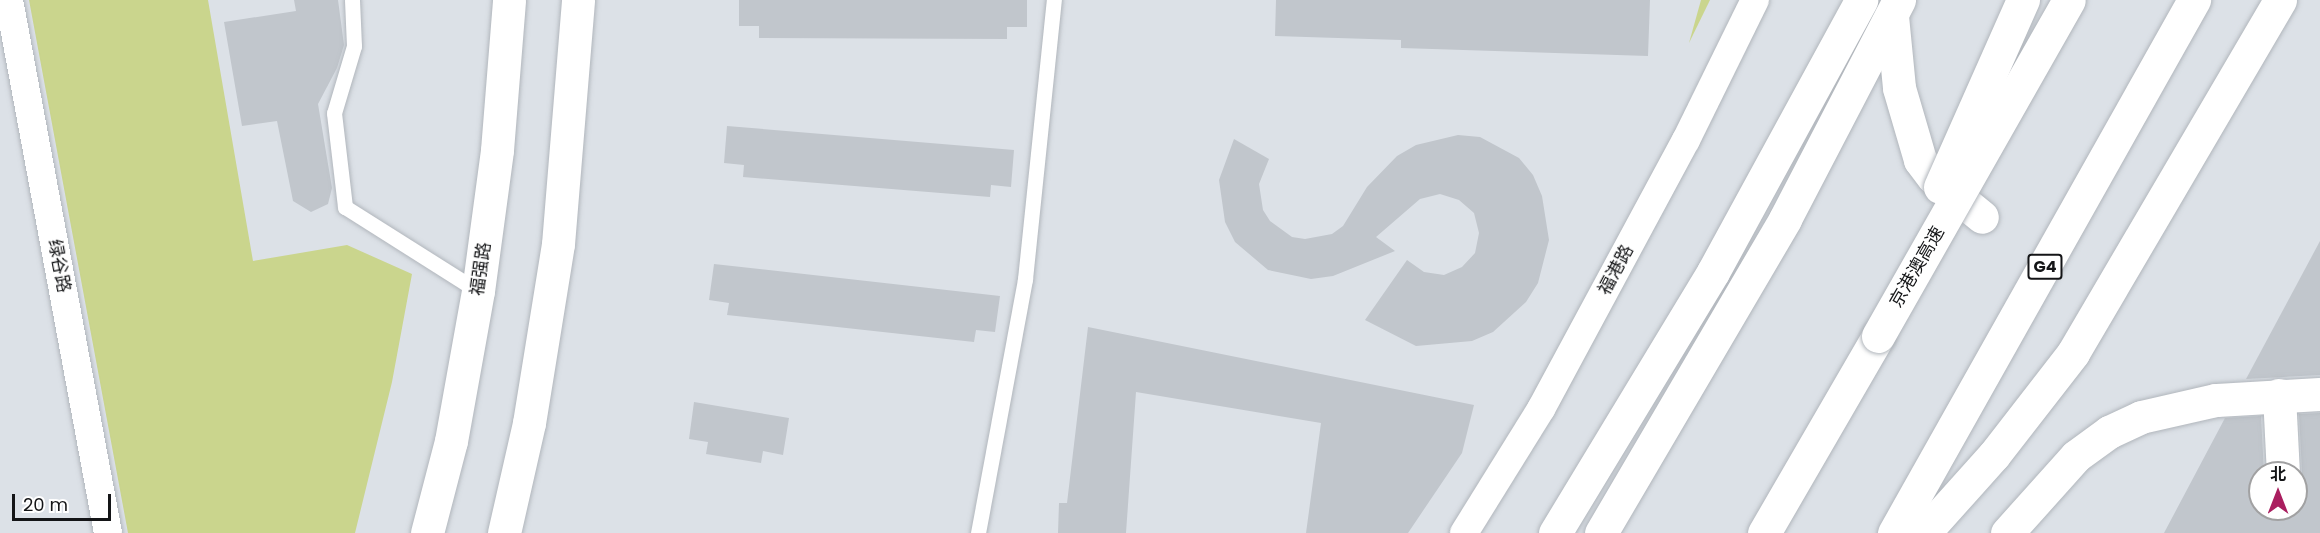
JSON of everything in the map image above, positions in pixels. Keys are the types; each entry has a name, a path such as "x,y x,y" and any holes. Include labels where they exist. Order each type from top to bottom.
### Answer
{"main road":[{"name":"福强路","path":"427,533 451,441 478,291 497,150 509,0"},
{"path":"504,533 530,423 556,256 578,0"},
{"path":"1555,533 1713,272 1861,0"},
{"path":"1878,336 1920,229 2024,0"},
{"name":"京港澳高速","path":"1764,533 2069,0"},
{"name":"G4","path":"1894,533 2194,0"},
{"path":"1924,533 1995,455 2073,353 2280,0"},
{"path":"1896,8 1899,88 1920,160 1933,177 1982,217"},
{"path":"1601,533 1785,219 1896,8"},
{"path":"2279,394 2282,461"},
{"path":"2007,533 2076,456 2109,432 2181,405 2279,394 2320,394"}],"street":[{"name":"绿谷路","path":"9,0 108,533"},
{"name":"福港路","path":"1464,533 1541,409 1686,140 1755,0"}],"lane":[{"path":"352,0 354,46 334,113 345,207 478,291"},
{"path":"978,533 1027,268 1054,0"}],"green space":[{"path":"29,0 208,0 253,261 347,245 412,274 392,382 355,533 128,533"},
{"path":"1701,0 1710,0 1689,43"}],"building":[{"path":"294,0 338,0 344,45 337,68 318,104 332,188 328,204 311,212 293,201 277,121 242,126 224,22 296,11"},
{"path":"739,0 1027,0 1027,27 1007,27 1007,39 759,38 759,26 739,26"},
{"path":"1276,0 1650,0 1648,56 1401,48 1401,40 1275,36"},
{"path":"727,126 1014,150 1011,187 991,185 990,197 743,177 744,165 724,163"},
{"path":"1458,135 1480,137 1519,158 1533,175 1542,196 1549,240 1538,283 1526,302 1493,332 1472,341 1416,346 1365,320 1407,260 1424,272 1444,275 1462,267 1475,253 1479,233 1474,213 1459,200 1440,194 1420,199 1376,237 1395,251 1333,276 1311,279 1268,270 1235,242 1225,222 1219,180 1234,139 1269,159 1259,184 1263,210 1270,221 1292,237 1305,239 1332,234 1343,226 1367,187 1397,156 1416,145"},
{"path":"2320,241 2320,375 2246,379"},
{"path":"714,264 1000,296 995,332 976,330 974,342 727,315 729,303 709,300"},
{"path":"1088,327 1474,405 1462,453 1408,533 1306,533 1321,423 1136,392 1126,533 1058,533 1059,503 1067,503"},
{"path":"694,402 789,418 783,455 763,451 761,463 706,454 708,442 689,439"},
{"path":"2320,413 2320,533 2164,533 2225,418 2261,416 2263,461 2248,461 2248,521 2308,521 2308,461 2301,461 2299,414"}]}
